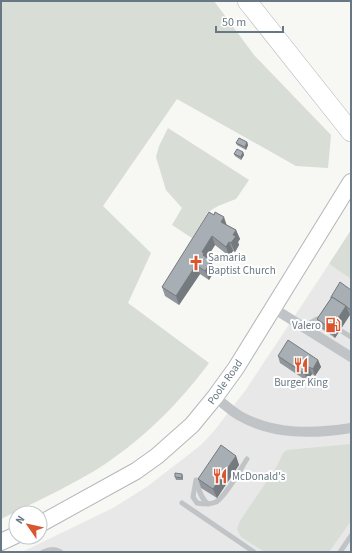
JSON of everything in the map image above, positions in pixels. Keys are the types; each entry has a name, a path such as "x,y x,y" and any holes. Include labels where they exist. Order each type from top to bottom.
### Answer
{"highway":[{"path":"247,1 351,132"}],"main road":[{"name":"Poole Road","path":"48,520 136,471 192,425 236,368 351,182"}],"street":[{"path":"273,308 305,326 351,357"},
{"path":"215,397 240,416 262,425 285,431 330,431 351,428"}],"lane":[{"path":"305,326 317,318 322,319 351,337"},
{"path":"208,504 199,492 196,480 193,497 197,503 208,504 214,503 222,498 247,459"},
{"path":"182,503 254,552"},
{"path":"340,552 351,536"},
{"path":"43,552 49,549 58,550 61,552"}],"shaded area":[{"path":"1,1 214,1 254,55 331,135 328,168 296,166 177,99 103,206 151,253 128,303 209,363 184,394 157,422 112,459 85,477 29,505 8,505 8,516 1,519"},
{"path":"168,128 249,180 236,199 218,206 208,212 192,238 172,225 182,208 166,190 156,157 159,146"},
{"path":"351,230 351,279 329,264"},
{"path":"329,264 351,279 351,552 22,552 36,545 48,545 48,539 113,508 148,486 201,445 214,431 245,391"},
{"path":"351,444 351,521 329,552 265,552 241,537 237,529 240,521 277,466 283,453 287,450"}],"building":[{"path":"239,138 247,142 245,147 236,143"},
{"path":"237,149 243,152 241,157 234,154"},
{"path":"209,212 214,215 215,212 224,217 221,222 236,230 233,235 236,236 226,247 212,236 202,252 204,253 203,255 211,261 205,271 196,265 176,296 162,287"},
{"path":"340,282 351,290 351,310 332,297 331,298"},
{"path":"332,297 346,306 331,329 317,319"},
{"name":"Burger King","path":"288,340 318,360 313,369 309,367 305,374 278,356"},
{"path":"221,445 236,456 213,489 198,479"},
{"path":"175,473 182,474 182,478 175,477"}],"place":[{"name":"Samaria Baptist Church","path":"196,263"},
{"name":"Valero","path":"333,325"},
{"name":"Burger King","path":"301,365"},
{"name":"McDonald's","path":"220,476"}]}
